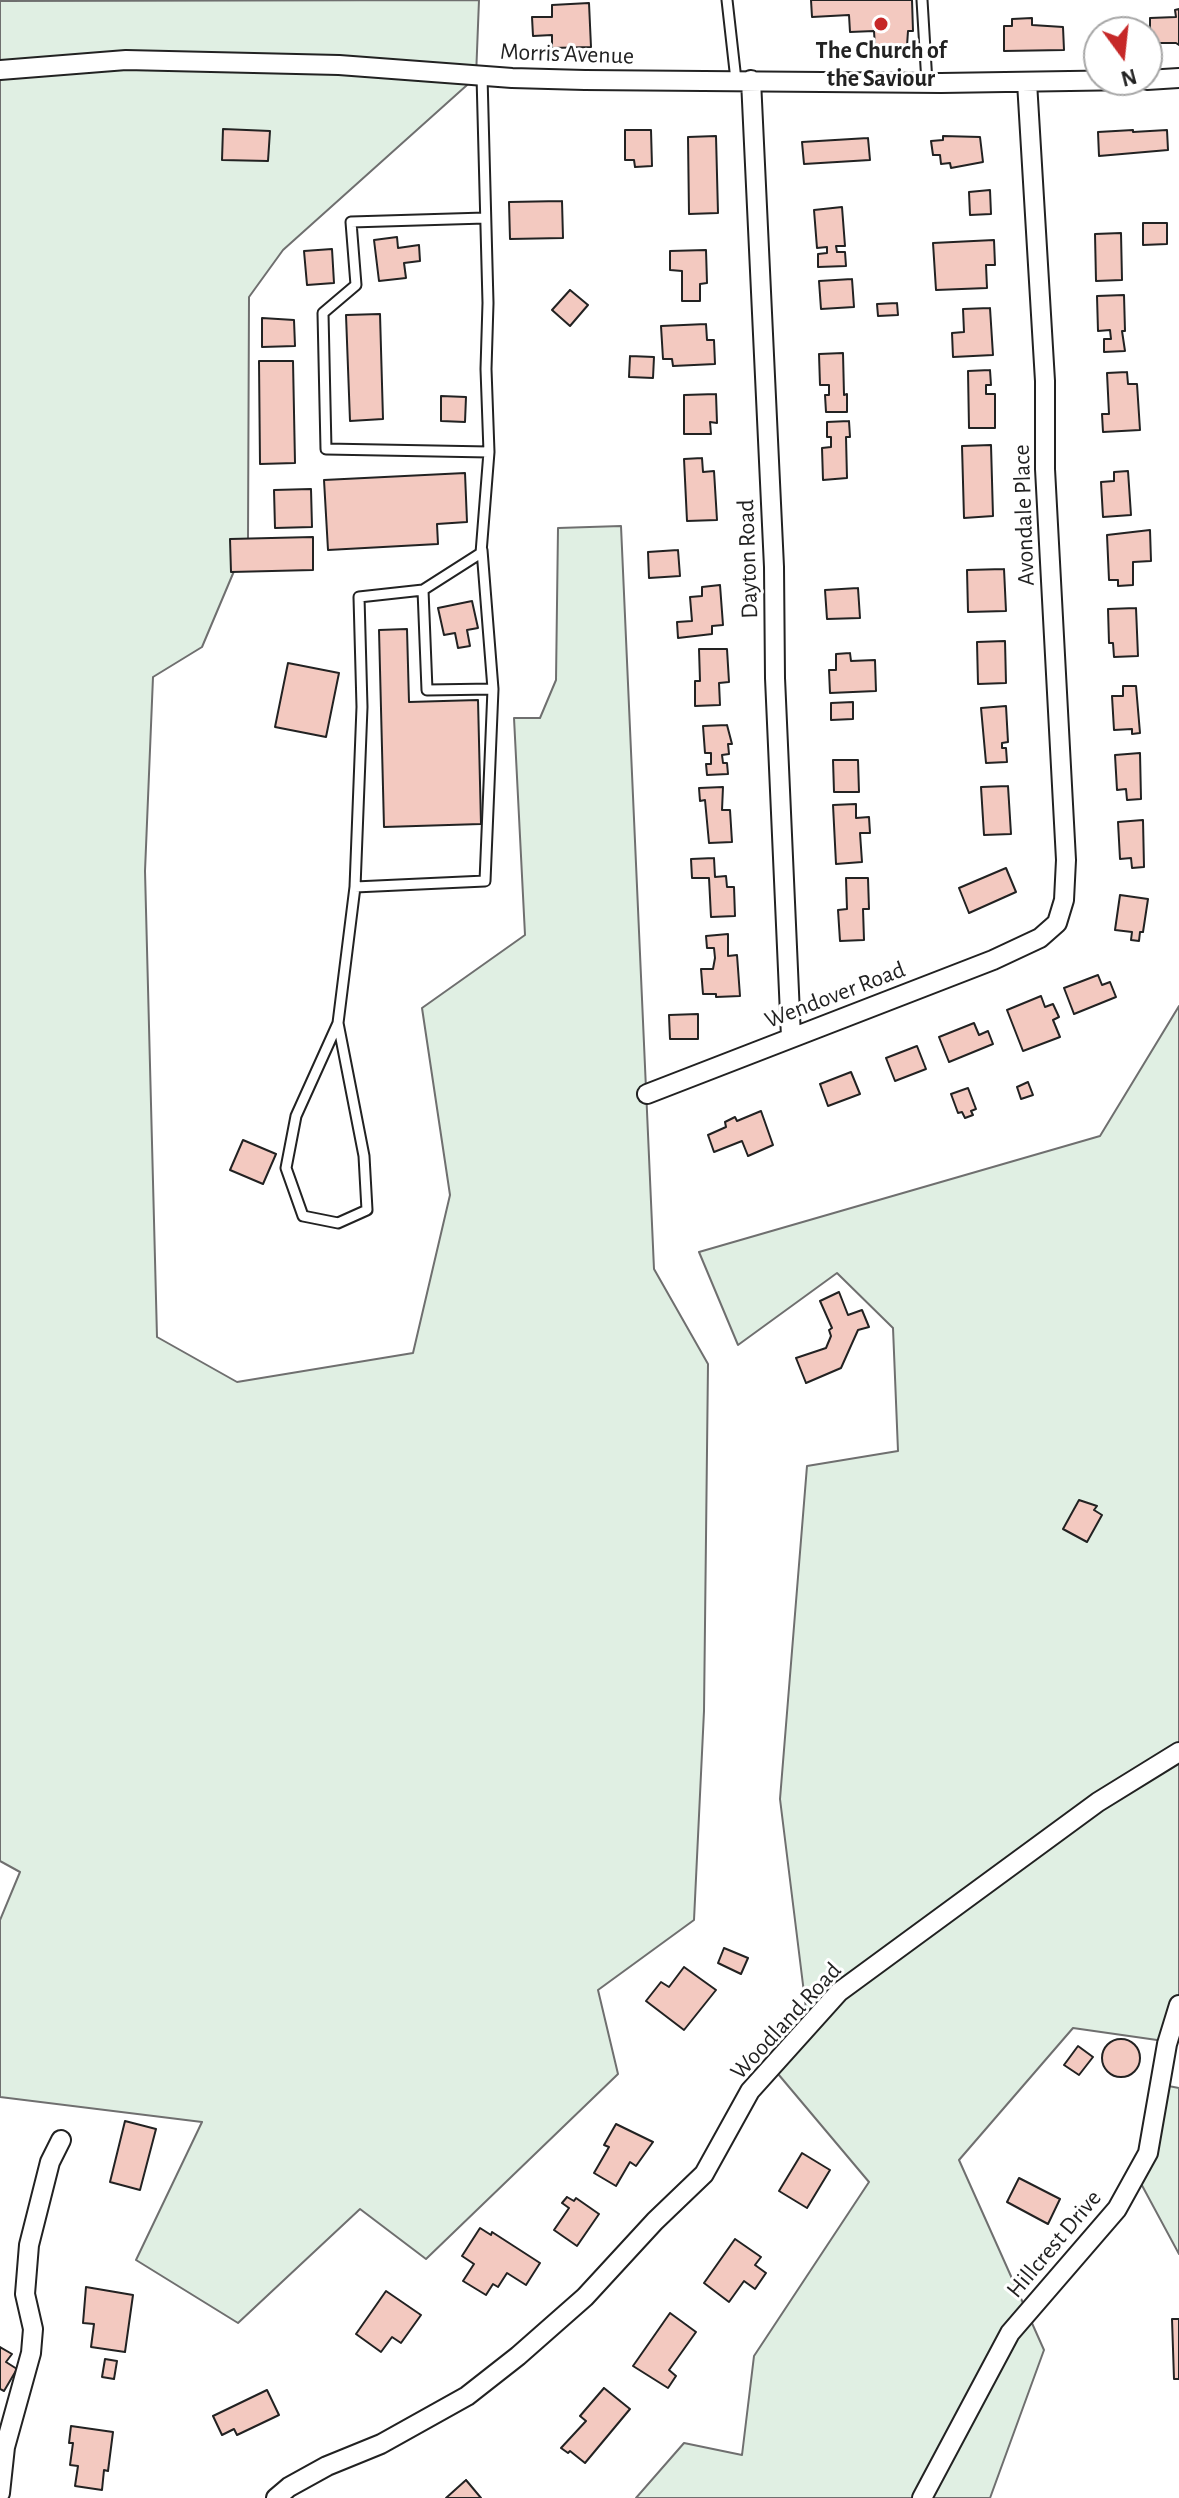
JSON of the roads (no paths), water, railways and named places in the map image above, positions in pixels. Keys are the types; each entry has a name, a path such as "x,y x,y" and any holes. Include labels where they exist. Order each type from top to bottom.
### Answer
{"street":[{"name":"Morris Avenue","path":"0,70 126,60 339,65 585,80 1083,81"},
{"name":"Dayton Road","path":"743,80 774,567 775,678 791,1037"},
{"name":"Avondale Place","path":"1027,82 1045,381 1045,469 1066,860 1064,900 1057,923 1040,938"},
{"name":"Wendover Road","path":"647,1094 993,960 1040,938"},
{"name":"Woodland Road","path":"288,2494 327,2466 381,2444 467,2396 518,2356 585,2297 655,2221 704,2174 750,2091 839,1992 1098,1802 1179,1752"},
{"name":"Hillcrest Drive","path":"922,2498 1010,2333 1117,2209 1148,2153 1167,2044 1179,2005"},
{"path":"0,2493 5,2447 31,2353 33,2329 25,2294 29,2245 50,2162 61,2140"}],"lane":[{"path":"727,0 743,80"},
{"path":"922,0 927,83"},
{"path":"338,1023 364,1156 367,1210 338,1223 303,1216 286,1168 296,1116 338,1023 355,887 362,707 359,597 423,590 481,553 482,546 489,452 482,76"},
{"path":"485,218 351,222 356,285 323,313 323,343 326,449 489,452"},
{"path":"355,887 485,881 493,689 482,546"},
{"path":"423,590 427,690 493,689"}],"place":[{"name":"The Church of the Saviour","path":"881,24"}]}
